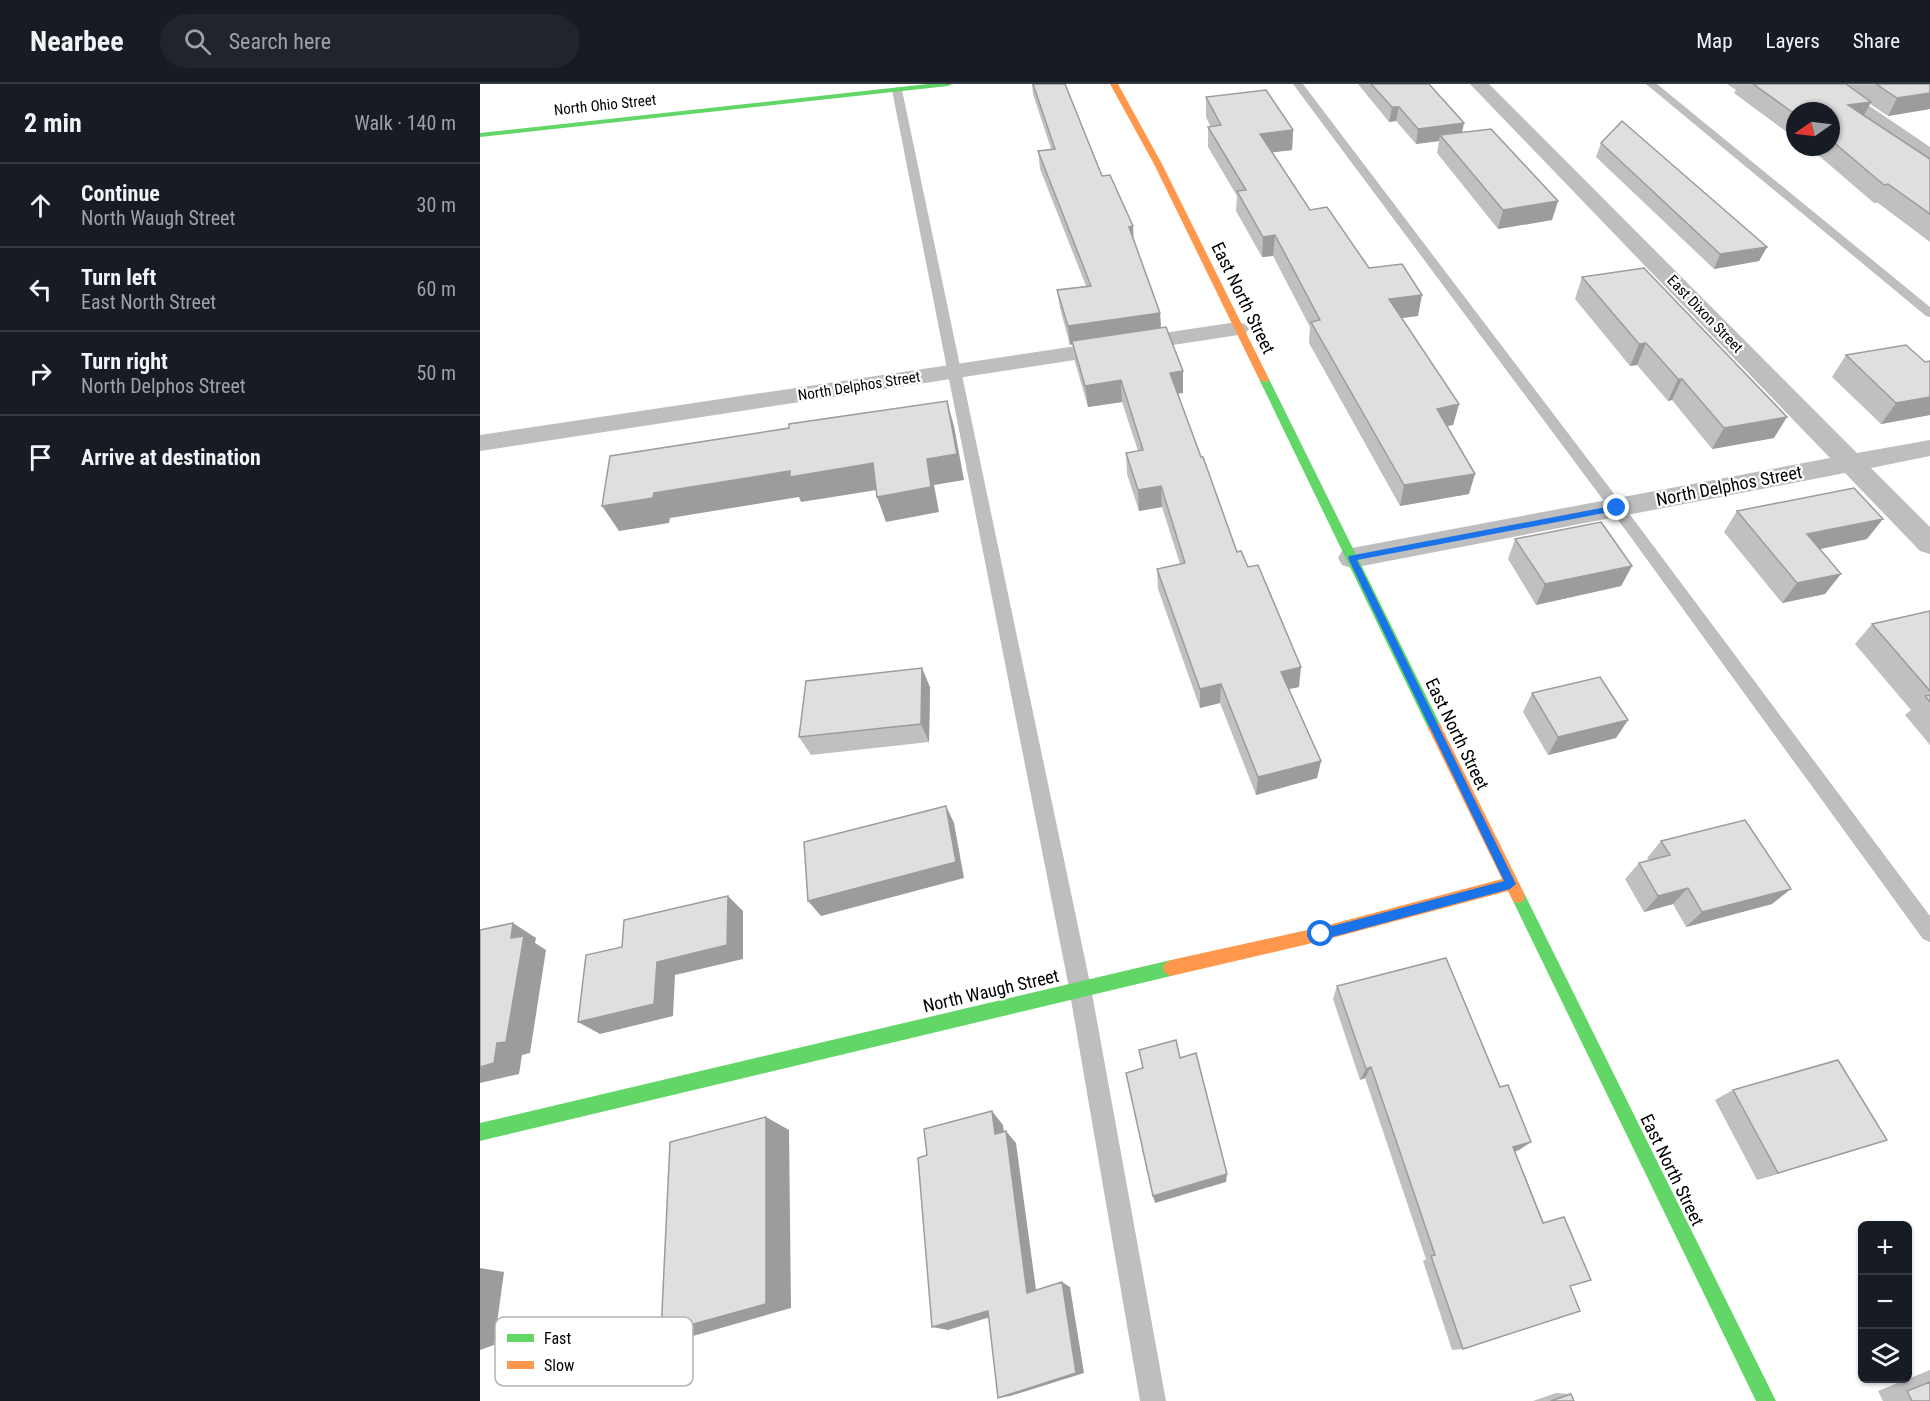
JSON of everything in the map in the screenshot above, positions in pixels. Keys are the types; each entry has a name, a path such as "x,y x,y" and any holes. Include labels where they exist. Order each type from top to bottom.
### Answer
{"street":[{"name":"North Ohio Street","path":"480,135 948,84"},
{"name":"East North Street","path":"1114,84 1158,164 1237,329 1766,1401"},
{"name":"East Dixon Street","path":"1479,84 1930,544"},
{"path":"1825,84 1930,156"},
{"name":"North Delphos Street","path":"480,443 1237,329"},
{"name":"North Delphos Street","path":"1352,558 1930,448"},
{"name":"North Waugh Street","path":"480,1132 1080,988 1321,934 1510,884"}],"lane":[{"path":"1298,84 1617,508 1930,932"},
{"path":"1651,84 1930,314"},
{"path":"897,90 1080,988 1153,1401"}],"building":[{"path":"1033,84 1065,84 1102,176 1110,175 1133,226 1129,227 1160,313 1068,326 1057,290 1091,286 1038,151 1055,149"},
{"path":"1371,84 1429,84 1464,123 1418,129 1399,107 1392,107"},
{"path":"1753,84 1846,84 1871,102 1848,105 1930,159 1930,214 1888,184 1884,185 1840,148 1840,102 1786,102 1786,108"},
{"path":"1876,84 1930,84 1930,93 1897,98"},
{"path":"1266,90 1293,130 1260,134 1310,210 1327,207 1369,268 1402,264 1422,295 1389,299 1459,404 1437,409 1475,474 1404,485 1311,322 1320,320 1275,235 1263,237 1237,191 1246,190 1208,127 1221,125 1206,97"},
{"path":"1622,121 1767,247 1720,254 1601,143"},
{"path":"1491,129 1558,201 1503,210 1440,135"},
{"path":"1644,268 1787,417 1724,428 1682,379 1678,379 1646,343 1639,344 1582,277"},
{"path":"1166,327 1183,371 1170,373 1237,552 1241,551 1248,567 1258,565 1301,667 1281,672 1321,761 1258,777 1221,684 1200,689 1157,569 1185,563 1161,486 1138,490 1126,453 1143,450 1121,380 1085,386 1072,341"},
{"path":"1906,345 1925,362 1930,361 1930,397 1896,403 1846,355"},
{"path":"947,401 957,454 927,459 931,487 877,497 873,463 790,477 790,471 654,493 653,498 602,506 610,456 789,428 789,424"},
{"path":"1854,488 1883,519 1807,534 1841,574 1797,583 1737,511"},
{"path":"1601,522 1632,566 1545,584 1515,539"},
{"path":"1930,611 1930,691 1872,624"},
{"path":"922,668 921,724 799,737 806,681"},
{"path":"1600,677 1628,720 1558,737 1532,693"},
{"path":"946,806 956,862 808,901 804,842"},
{"path":"1745,820 1791,889 1702,912 1688,888 1658,896 1639,863 1670,855 1661,841"},
{"path":"728,896 727,945 657,962 654,1004 578,1022 586,955 622,947 624,920"},
{"path":"513,923 511,938 524,936 506,1042 497,1043 494,1063 480,1067 480,930"},
{"path":"1446,958 1500,1087 1508,1085 1531,1142 1513,1147 1543,1223 1564,1217 1591,1280 1570,1286 1580,1311 1463,1349 1431,1256 1435,1255 1371,1067 1366,1069 1337,986"},
{"path":"1176,1040 1180,1058 1196,1053 1227,1174 1153,1196 1126,1073 1143,1068 1139,1050"},
{"path":"1838,1060 1887,1140 1778,1173 1733,1090"},
{"path":"992,1111 995,1134 1006,1131 1027,1293 1062,1282 1076,1373 998,1398 988,1311 932,1327 918,1158 927,1155 924,1129"},
{"path":"766,1117 766,1304 693,1324 693,1317 662,1317 670,1142"},
{"path":"1930,1382 1930,1401 1912,1401 1907,1391"},
{"path":"1571,1394 1574,1401 1551,1401"}],"traffic: fast":[{"path":"480,135 948,84"},
{"path":"1264,379 1435,728"},
{"path":"1518,896 1766,1401"},
{"path":"480,1132 1171,968"}],"traffic: slow":[{"path":"1114,84 1158,164 1264,379"},
{"path":"1435,728 1518,896"},
{"path":"1171,968 1321,934 1510,884"}],"route":[{"path":"1321,934 1510,884 1352,558 1617,508"}]}
